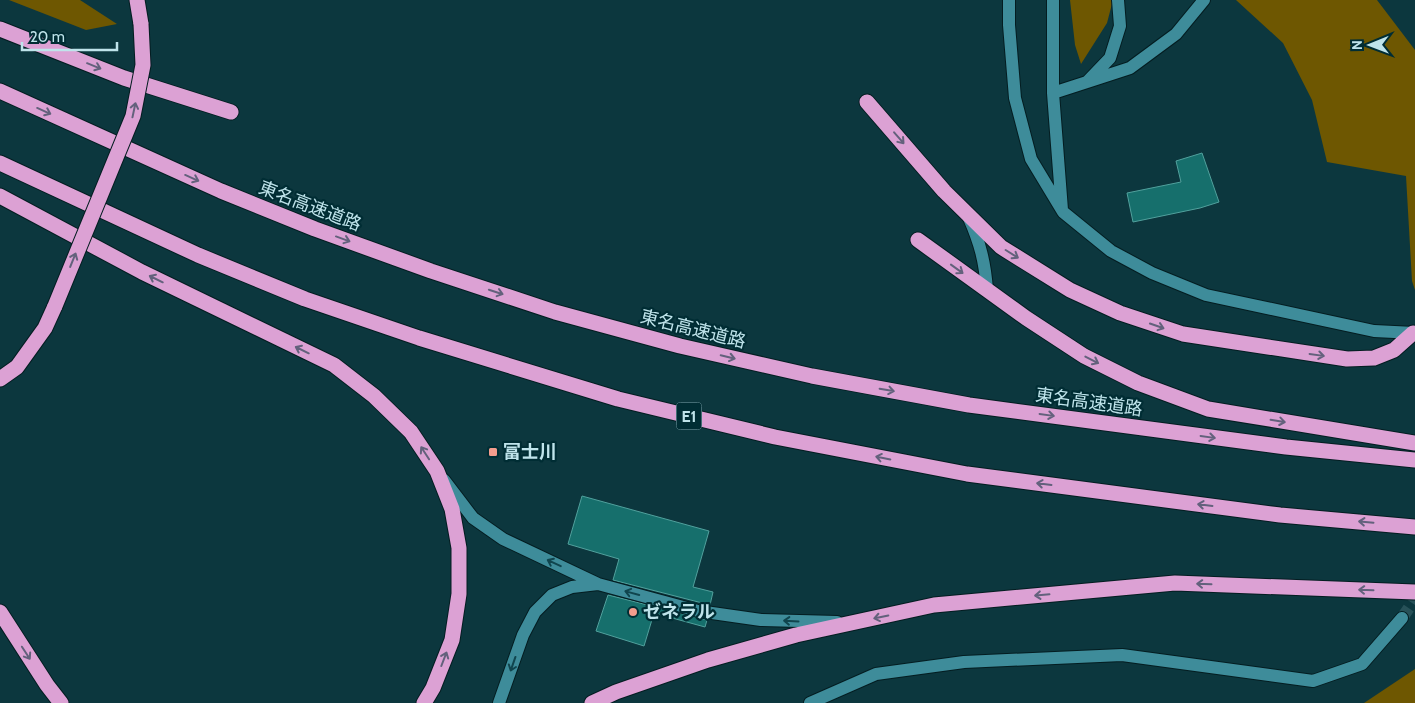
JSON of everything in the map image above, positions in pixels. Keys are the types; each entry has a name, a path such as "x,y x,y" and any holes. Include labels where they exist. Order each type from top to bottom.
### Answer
{"highway":[{"path":"0,379 17,367 45,328 133,116 142,65 141,24 137,0"},
{"path":"0,29 124,78 231,112"},
{"name":"東名高速道路","path":"0,91 221,192 314,228 431,271 555,312 680,346 812,376 969,405 1286,447 1415,460"},
{"path":"867,102 944,191 1001,247 1070,290 1120,313 1183,334 1347,359 1374,358 1394,350 1414,333"},
{"name":"E1","path":"0,163 198,255 305,298 419,338 618,399 775,437 967,474 1280,515 1415,527"},
{"path":"0,196 142,272 334,365 374,396 411,432 437,471 452,509 459,548 459,594 452,640 433,688 424,703"},
{"path":"918,240 1084,356 1138,383 1208,409 1415,443"},
{"path":"592,703 616,692 708,660 796,635 934,605 1175,583 1415,592"},
{"path":"0,612 47,686 61,703"}],"street":[{"path":"1010,0 1009,25 1015,98 1030,159 1063,212 1111,251 1152,273 1206,295 1374,331 1414,333"},
{"path":"1053,0 1053,93 1063,212"},
{"path":"1087,82 1110,58 1120,26 1118,0"},
{"path":"1053,93 1130,68 1176,34 1204,0"},
{"path":"966,213 978,239 985,263 987,290"},
{"path":"437,471 473,518 503,539 598,584 698,611 760,620 857,622"},
{"path":"499,703 523,635 535,612 552,596 572,587 598,584"},
{"path":"810,703 876,674 964,662 1122,655 1313,681 1362,664 1402,618"}],"shaded area":[{"path":"9,0 80,0 117,24 86,30"},
{"path":"1070,0 1113,0 1107,23 1081,64 1075,45"},
{"path":"1236,0 1377,0 1415,50 1415,290 1412,281 1406,176 1327,162 1312,100 1283,43"},
{"path":"1415,669 1415,703 1364,703"}],"building":[{"path":"1202,153 1219,202 1200,208 1133,222 1127,193 1181,182 1176,161"},
{"path":"582,496 709,531 693,587 713,592 710,605 613,580 619,559 568,544"},
{"path":"608,595 707,620 705,627 654,613 644,646 596,631"}],"tunnel":[{"path":"1402,618 1415,599"}],"place":[{"name":"富士川","path":"493,452"},
{"name":"ゼネラル","path":"633,612"}]}
